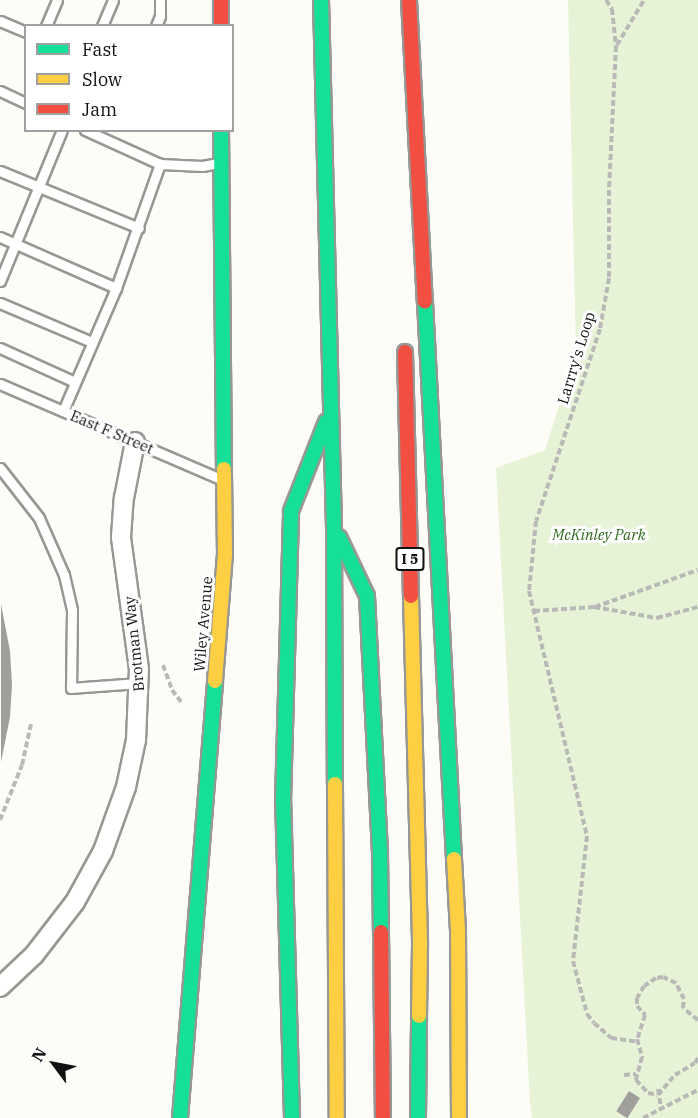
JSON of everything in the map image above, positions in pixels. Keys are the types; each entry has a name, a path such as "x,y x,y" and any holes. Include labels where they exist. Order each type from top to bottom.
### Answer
{"main road":[{"path":"221,0 221,24"},
{"path":"321,0 334,528 337,1118"},
{"path":"397,0 399,84"},
{"name":"I 5","path":"409,0 458,930 459,1118"},
{"name":"Wiley Avenue","path":"180,1118 225,555 221,132"},
{"name":"I 5","path":"405,335 420,945 418,1118"},
{"path":"292,1118 283,801 290,521 291,511 332,406"},
{"path":"334,528 367,596 380,854 383,1118"}],"street":[{"name":"Brotman Way","path":"0,987 54,932 75,902 103,851 126,787 136,740 139,669 121,537 124,498 135,442"}],"lane":[{"path":"47,24 57,0"},
{"path":"103,24 113,0"},
{"path":"157,24 160,16 160,0"},
{"path":"0,21 24,31"},
{"path":"0,91 24,102"},
{"path":"0,280 61,132"},
{"path":"89,132 160,164 202,166 221,162"},
{"path":"63,411 116,288 160,164"},
{"path":"0,171 139,228"},
{"path":"0,237 116,288"},
{"path":"0,303 92,342"},
{"path":"0,348 75,382"},
{"name":"East F Street","path":"0,384 224,480"},
{"path":"0,468 39,519 64,575 72,610 71,688 138,683"}],"path":[{"name":"Larrry's Loop","path":"606,0 612,9 616,46 609,190 609,278 600,329 536,521 529,591 587,836 573,961 587,1014 600,1032 611,1038 638,1042"},
{"path":"616,46 644,0"},
{"path":"594,607 698,570"},
{"path":"534,611 594,607 657,618 698,607"},
{"path":"163,665 172,690 181,702"},
{"path":"0,820 15,788 31,724"},
{"path":"658,1095 642,1089 636,1074 642,1057 638,1042 639,1029 645,1015 638,1006 637,998 644,986 656,978 663,977 676,983 684,999 683,1008 698,1020"},
{"path":"658,1095 675,1075 695,1064 698,1058"},
{"path":"624,1075 636,1074"},
{"path":"658,1089 661,1109"},
{"path":"643,1118 698,1090"}],"green space":[{"name":"McKinley Park","path":"568,0 698,0 698,1118 532,1118 530,1103 496,468 545,450 576,353"}],"building":[{"path":"1,604 10,651 12,685 10,717 1,762"},
{"path":"629,1091 640,1098 627,1118 616,1111"}],"traffic: fast":[{"path":"321,0 334,528 335,784"},
{"path":"221,132 224,469"},
{"path":"425,302 454,859"},
{"path":"292,1118 283,801 291,511 326,422"},
{"path":"339,537 367,596 380,854 381,932"},
{"path":"180,1118 215,681"},
{"path":"418,1118 419,1016"}],"traffic: slow":[{"path":"215,681 225,555 224,469"},
{"path":"411,596 420,945 419,1016"},
{"path":"335,784 337,1118"},
{"path":"454,859 458,930 459,1118"}],"traffic: jam":[{"path":"221,0 221,24"},
{"path":"409,0 425,302"},
{"path":"405,352 411,596"},
{"path":"381,932 383,1118"}]}
